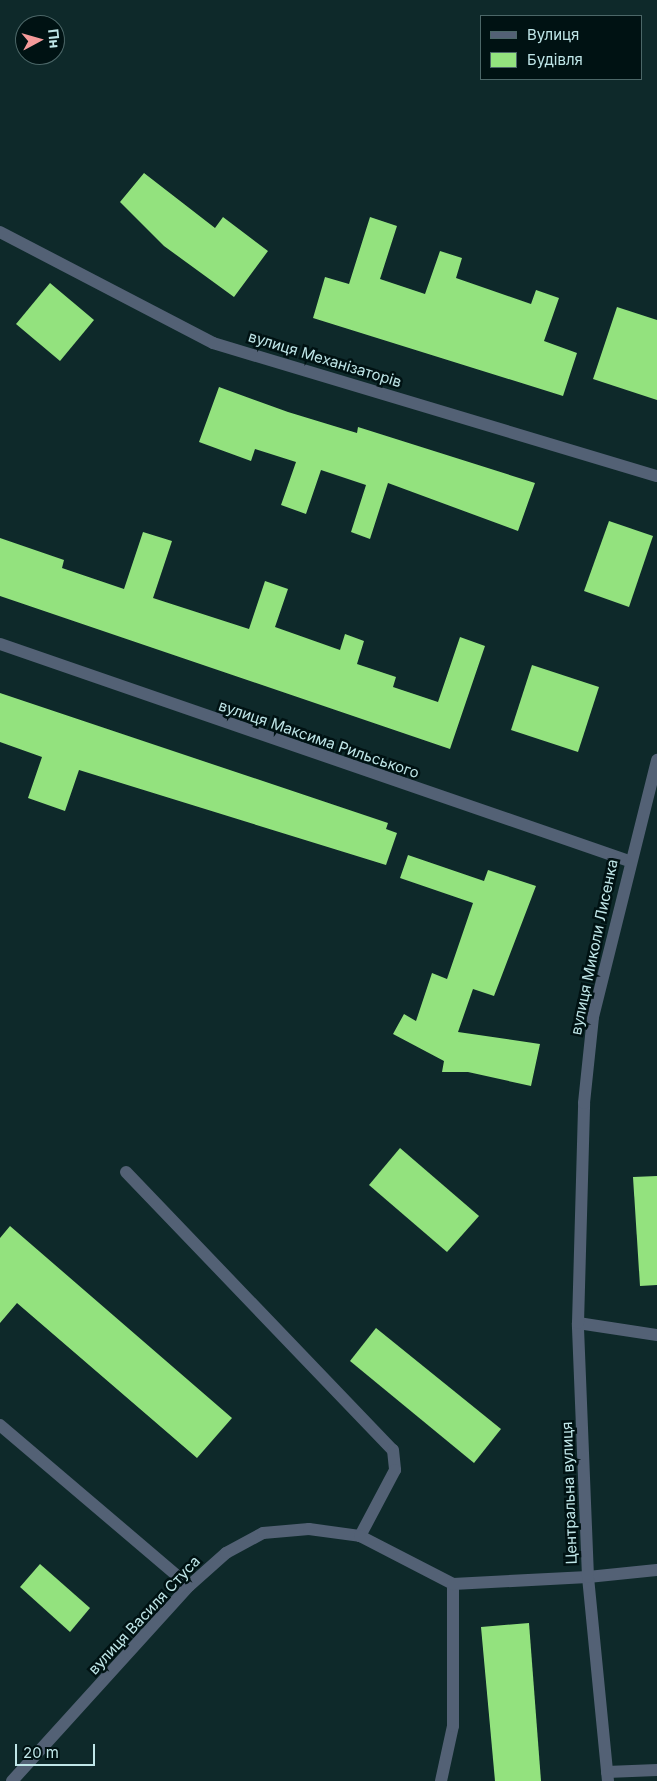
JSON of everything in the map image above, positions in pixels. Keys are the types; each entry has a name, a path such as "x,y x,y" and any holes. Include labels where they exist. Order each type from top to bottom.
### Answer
{"street":[{"name":"вулиця Механізаторів","path":"0,232 213,343 657,476"},
{"name":"вулиця Максима Рильського","path":"0,644 629,861"},
{"name":"вулиця Миколи Лисенка","path":"581,1203 592,1017 629,861 657,760"},
{"path":"126,1172 393,1450 395,1470 360,1536"},
{"name":"Центральна вулиця","path":"581,1203 578,1323 588,1577 608,1776"},
{"path":"578,1323 657,1336"},
{"path":"0,1424 190,1586"},
{"name":"вулиця Василя Стуса","path":"12,1781 190,1586 226,1553 263,1533 309,1529 360,1536 454,1584"},
{"path":"441,1781 453,1726 454,1584 588,1577 657,1570"},
{"path":"608,1776 657,1770"}],"building":[{"path":"144,173 215,228 223,217 268,251 234,297 164,246 120,202"},
{"path":"370,217 397,226 380,279 425,294 440,251 462,258 456,278 531,304 536,290 559,298 544,341 577,353 563,396 313,318 325,277 349,284"},
{"path":"50,283 94,320 60,361 16,324"},
{"path":"617,307 657,320 657,400 593,379"},
{"path":"219,387 288,412 357,433 358,427 535,483 518,531 388,483 370,539 351,532 366,485 321,470 306,514 281,505 296,462 255,449 251,461 199,442"},
{"path":"609,521 653,536 629,607 584,591"},
{"path":"143,532 172,541 153,598 249,629 265,581 288,589 275,627 340,650 345,634 364,641 357,664 396,677 393,687 438,702 460,637 485,646 450,749 0,596 0,538 64,560 62,568 124,589"},
{"path":"532,665 599,687 578,752 511,730"},
{"path":"0,693 388,823 386,829 397,833 386,865 79,770 65,811 28,798 42,757 0,742"},
{"path":"408,855 484,881 488,870 536,886 494,996 473,989 458,1032 540,1044 531,1086 468,1072 442,1072 444,1061 393,1034 404,1014 416,1021 432,973 447,979 473,903 400,878"},
{"path":"400,1148 479,1216 447,1252 369,1185"},
{"path":"657,1176 657,1285 640,1286 633,1177"},
{"path":"10,1226 232,1418 197,1458 17,1303 0,1323 0,1238"},
{"path":"376,1328 501,1429 474,1463 350,1361"},
{"path":"40,1564 90,1608 70,1632 20,1587"},
{"path":"529,1623 541,1781 495,1781 481,1627"}]}
